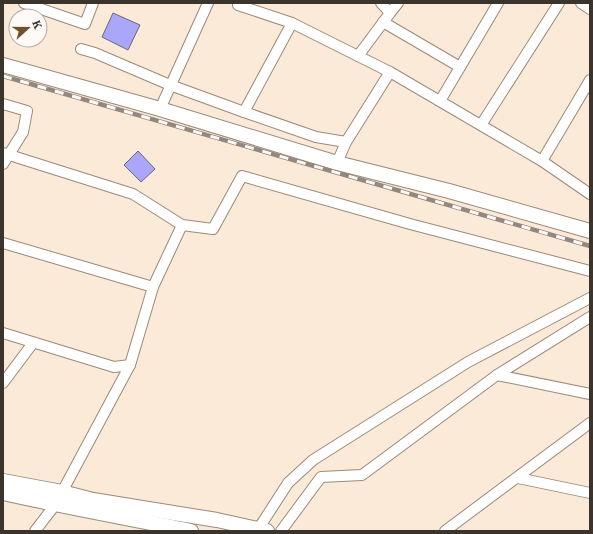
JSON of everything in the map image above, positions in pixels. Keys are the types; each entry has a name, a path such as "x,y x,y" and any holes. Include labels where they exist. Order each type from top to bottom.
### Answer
{"main road":[{"path":"3,66 160,109 337,163 449,191 590,231"},
{"path":"3,481 62,492 93,500 217,520 261,530"},
{"path":"3,493 55,505 91,510 191,531"}],"street":[{"path":"24,3 85,24 93,3"},
{"path":"160,109 208,3"},
{"path":"381,3 390,13"},
{"path":"358,56 398,3"},
{"path":"440,101 498,3"},
{"path":"481,125 559,3"},
{"path":"581,3 590,9"},
{"path":"237,4 292,23 390,72 542,161 590,194"},
{"path":"383,22 460,67"},
{"path":"244,112 292,23"},
{"path":"82,49 95,53 170,85 244,112 316,137 346,142"},
{"path":"337,163 346,142 390,72"},
{"path":"542,161 590,80"},
{"path":"3,104 27,111 23,132 6,154 3,164"},
{"path":"6,154 133,194 182,225 213,229 242,176 410,224 590,271"},
{"path":"62,492 130,364 153,288 182,225"},
{"path":"3,243 153,288"},
{"path":"261,530 288,483 313,460 468,362 590,298"},
{"path":"281,531 321,477 362,475 497,375 590,317"},
{"path":"3,333 114,367 130,364"},
{"path":"3,384 33,343"},
{"path":"497,375 590,394"},
{"path":"445,531 590,423"},
{"path":"518,478 590,492"},
{"path":"35,531 55,505"}],"building":[{"path":"113,13 140,25 128,50 102,37"},
{"path":"138,151 155,169 141,182 124,165"}],"railway":[{"path":"3,76 590,246"}]}
